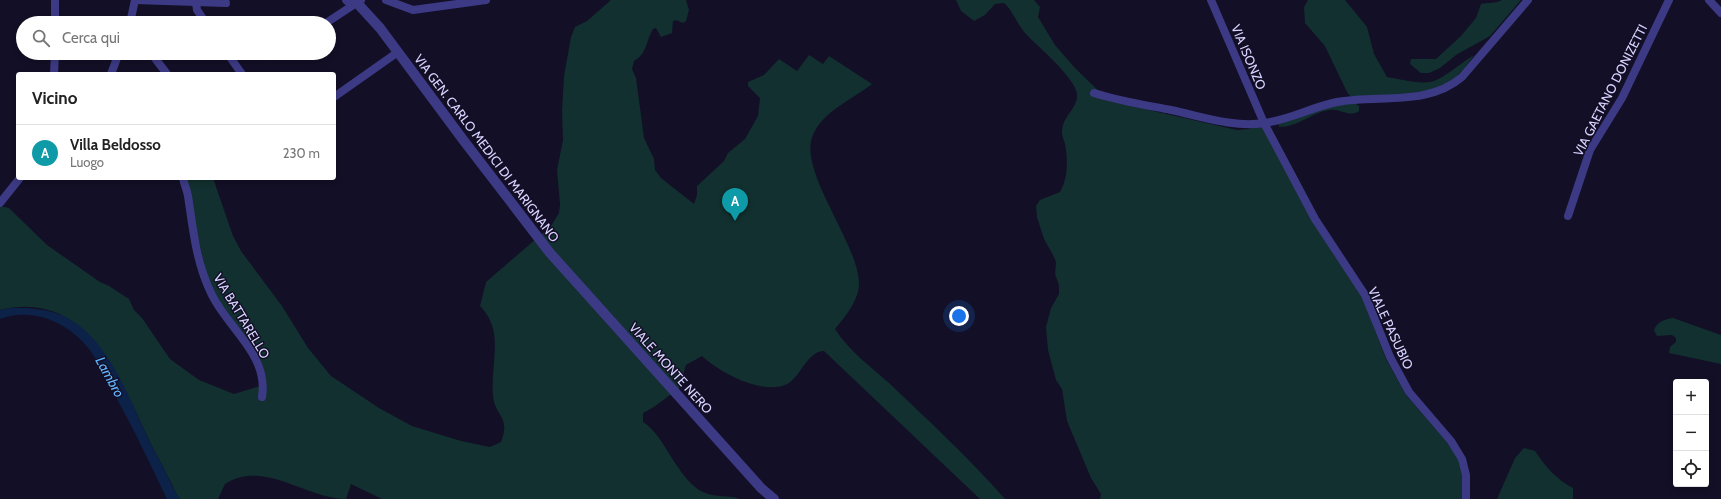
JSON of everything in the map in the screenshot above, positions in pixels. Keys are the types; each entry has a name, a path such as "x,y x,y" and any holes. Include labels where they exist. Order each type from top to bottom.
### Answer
{"street":[{"path":"55,16 56,0"},
{"path":"132,16 135,0 226,3"},
{"path":"347,0 360,2"},
{"path":"386,0 413,10 486,0"},
{"name":"VIA ISONZO","path":"1212,0 1264,123"},
{"path":"1094,93 1123,101 1225,122 1264,123 1337,102 1425,95 1450,86 1462,77 1528,0"},
{"name":"VIA GAETANO DONIZETTI","path":"1568,216 1590,150 1622,98 1669,0"},
{"path":"1709,0 1721,13"},
{"path":"200,1 197,10 201,16"},
{"path":"336,17 360,2"},
{"name":"VIA GEN. CARLO MEDICI DI MARIGNANO","path":"360,2 550,253"},
{"path":"336,96 400,55"},
{"path":"54,72 55,60"},
{"path":"113,72 117,60"},
{"path":"156,60 165,72"},
{"path":"232,60 241,72"},
{"name":"VIALE PASUBIO","path":"1264,123 1315,219 1365,295 1390,357 1409,392 1451,441 1459,453 1466,475 1466,499"},
{"path":"0,203 18,180"},
{"name":"VIA BATTARELLO","path":"183,180 202,273 212,295 248,345 259,366 263,384 262,397"},
{"name":"VIALE MONTE NERO","path":"550,253 664,382 761,488 774,499"}],"green space":[{"path":"611,0 686,0 689,10 686,21 683,23 676,20 673,21 672,33 661,37 656,28 653,29 644,51 634,61 632,69 636,78 644,138 654,159 655,170 661,178 694,204 697,195 697,186 724,161 728,153 745,139 758,116 760,98 748,86 748,82 764,75 779,59 797,71 809,55 823,64 829,56 872,84 839,106 824,119 813,135 810,150 813,167 821,187 850,248 856,267 859,284 857,296 854,302 835,329 853,351 889,383 948,440 1005,499 980,499 824,351 813,355 789,383 779,387 756,385 743,381 731,376 710,363 702,356 686,365 679,389 643,413 643,422 658,436 683,474 699,490 705,493 740,499 382,499 351,484 346,499 316,493 270,478 254,476 240,477 225,484 218,499 180,499 151,444 126,391 112,366 96,344 78,326 56,313 30,307 0,310 0,206 9,208 47,245 100,282 129,299 134,310 142,318 170,359 199,380 234,394 260,386 259,366 212,295 183,180 214,180 233,236 241,251 282,306 308,348 331,376 379,408 412,426 461,441 490,447 501,442 504,427 502,417 496,408 493,396 495,348 494,333 489,319 480,306 486,282 551,226 559,213 560,204 557,170 563,140 562,111 564,76 571,37 575,27 587,21"},
{"path":"956,0 1034,0 1040,7 1038,17 1055,45 1075,68 1109,101 1237,130 1249,129 1261,125 1312,221 1362,297 1386,359 1406,395 1448,443 1459,461 1462,473 1462,499 1100,499 1101,494 1091,478 1067,421 1062,389 1056,380 1048,350 1046,327 1051,308 1059,294 1059,285 1055,274 1056,262 1044,239 1037,217 1036,206 1040,200 1060,192 1065,181 1067,156 1062,134 1064,121 1077,99 1075,87 1055,62 1025,33 1004,3 995,4 985,15 974,21 961,11"},
{"path":"1308,0 1345,0 1367,27 1374,54 1387,77 1414,82 1435,81 1474,55 1457,76 1449,82 1427,91 1402,96 1352,98 1347,92 1325,46 1305,23 1304,7"},
{"path":"1502,0 1521,0 1490,36 1456,55 1440,68 1429,73 1421,73 1410,64 1411,59 1436,59 1461,36 1476,18 1481,4"},
{"path":"1353,102 1359,106 1359,111 1355,113 1352,114 1337,110 1329,110 1292,125 1279,127 1278,122 1336,104"},
{"path":"1673,318 1721,335 1721,364 1669,353 1670,347 1676,342 1676,338 1672,335 1657,336 1654,330 1661,321"},
{"path":"1524,448 1535,451 1552,472 1567,485 1573,488 1573,499 1497,499 1515,458"}],"water":[{"name":"Lambro","path":"10,308 36,309 61,315 77,324 91,337 104,352 115,369 174,490 180,499 167,499 103,371 84,343 63,326 39,316 13,316 0,319 0,310"}],"place":[{"name":"Villa Beldosso","path":"735,221"}]}
